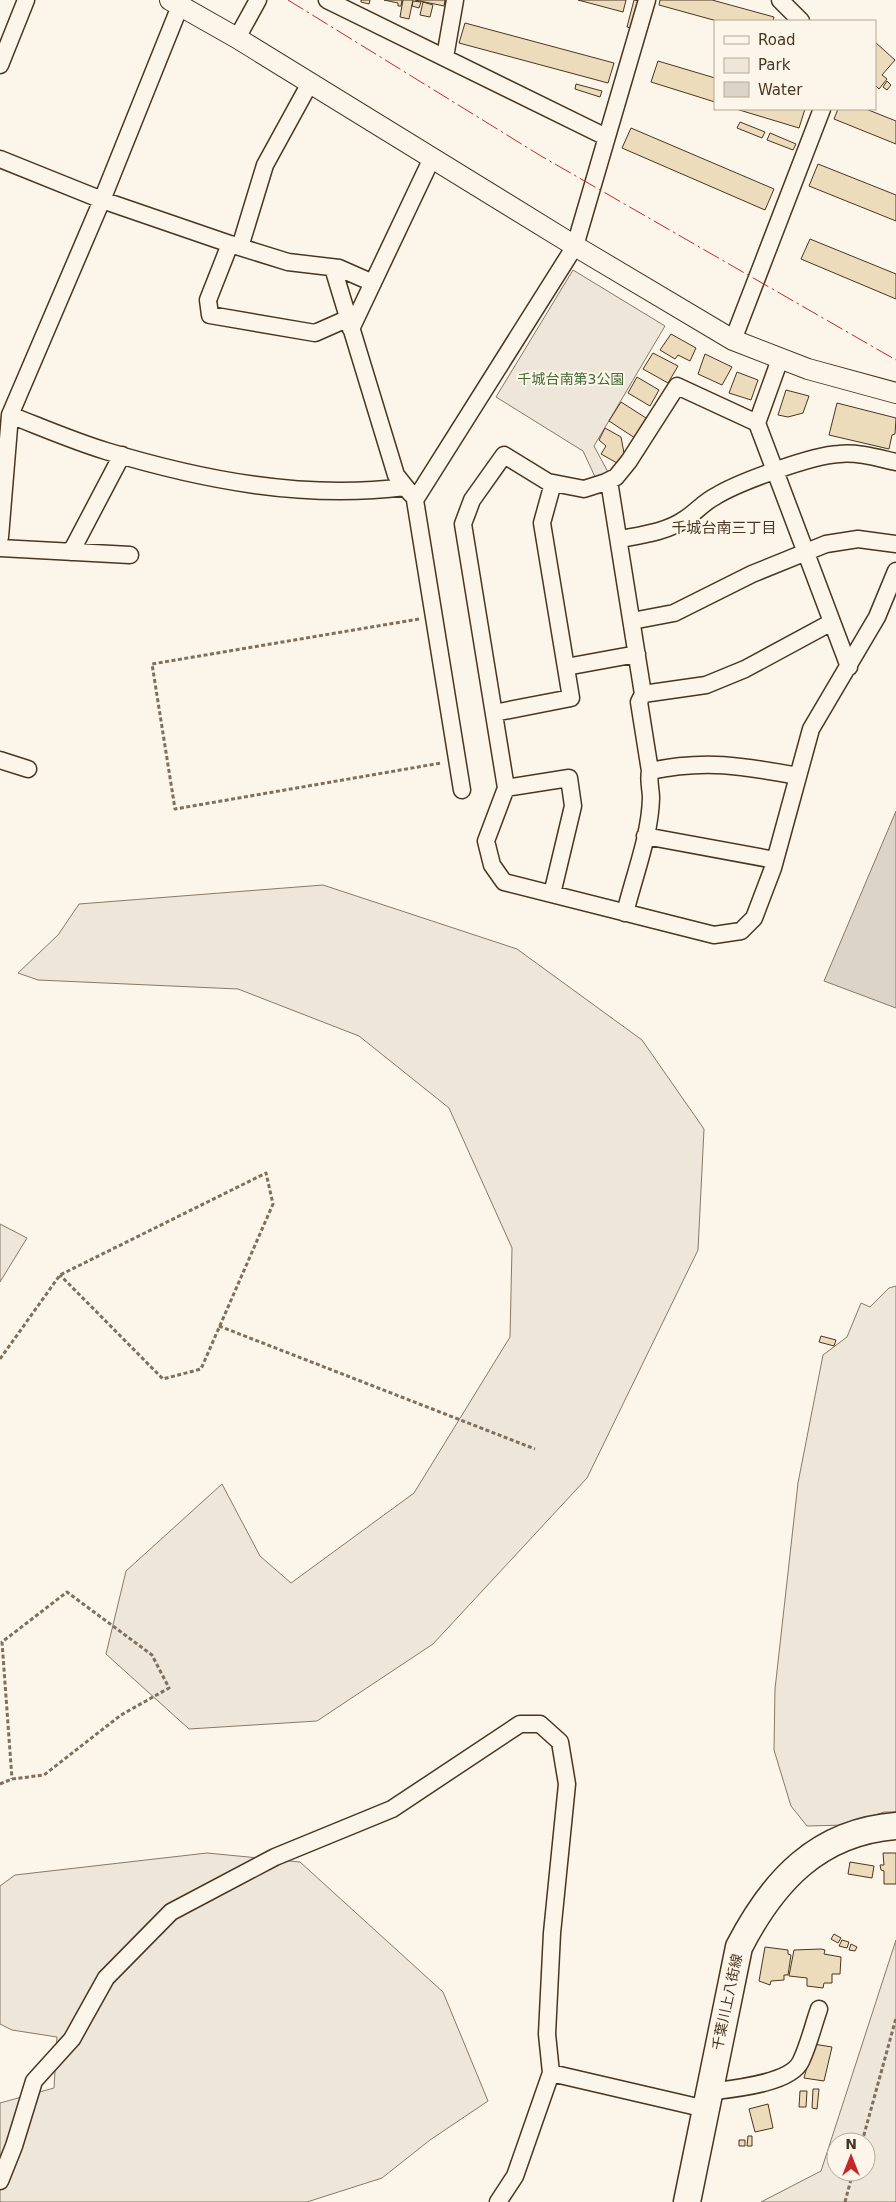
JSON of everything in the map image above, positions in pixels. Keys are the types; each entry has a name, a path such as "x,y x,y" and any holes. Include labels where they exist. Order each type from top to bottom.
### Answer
{"main road":[{"name":"千葉川上八街線","path":"687,2202 739,1947 765,1901 805,1859 820,1850 856,1835 896,1826"}],"street":[{"path":"0,64 26,0"},
{"path":"237,38 258,0"},
{"path":"327,0 606,137"},
{"path":"444,58 455,0"},
{"path":"410,494 575,246 647,0"},
{"path":"780,0 800,20"},
{"path":"0,537 6,417 102,200 175,3 237,38 575,246 732,340 780,359 858,384 896,393"},
{"path":"310,83 265,165 235,246 208,300 210,315 315,333 350,324 373,283 432,158"},
{"path":"732,340 822,110"},
{"path":"0,158 102,200 235,246 288,262 333,268 373,283"},
{"path":"333,268 396,475 410,494 434,616 462,790"},
{"path":"780,359 758,422 849,667"},
{"path":"758,422 677,386 629,461 616,477 609,481 584,488 548,482 504,455 472,500 463,524 506,788 486,841 492,865 504,882 714,935 741,931 754,918 775,860 811,730 877,617 896,571"},
{"path":"6,417 104,451 234,482 272,487 410,494"},
{"path":"620,539 659,531 685,520 717,495 776,471 823,456 840,453 896,462"},
{"path":"71,552 122,455"},
{"path":"609,481 620,539 643,694 639,702 650,771 651,798 645,836 625,913"},
{"path":"494,714 571,698 542,523 553,483"},
{"path":"632,621 674,613 752,574 826,544 858,539 896,544"},
{"path":"0,548 130,554"},
{"path":"643,694 706,685 745,669 832,622"},
{"path":"566,667 637,654"},
{"path":"0,760 28,769"},
{"path":"650,771 688,764 715,763 740,765 798,776"},
{"path":"506,788 569,778 573,806 552,894"},
{"path":"645,836 775,860"},
{"path":"0,2181 14,2146 34,2081 72,2039 106,1978 171,1912 275,1857 392,1809 520,1724 540,1724 560,1742 567,1784 552,1933 547,2034 551,2073 514,2176 498,2202"},
{"path":"551,2073 707,2100 793,2071 801,2062 819,2009"}],"path":[{"path":"434,616 152,664 175,809 457,760"},
{"path":"0,1359 60,1275 266,1173 272,1204 201,1368 162,1379 60,1275"},
{"path":"219,1326 535,1449"},
{"path":"0,1784 12,1779 44,1775 121,1714 169,1688 152,1655 67,1592 2,1642 12,1779"},
{"path":"865,2132 896,2018"},
{"path":"845,2202 851,2182"}],"green space":[{"name":"千城台南第3公園","path":"573,270 665,326 594,446 609,474 597,481 583,451 496,397"},
{"path":"323,885 517,949 642,1040 704,1129 698,1250 587,1478 433,1644 317,1721 189,1729 106,1654 126,1571 222,1484 260,1556 291,1583 414,1493 510,1337 512,1248 449,1108 359,1036 238,989 38,980 18,973 58,935 79,904"},
{"path":"0,1224 27,1238 0,1282"},
{"path":"896,1286 896,1812 884,1812 846,1825 807,1826 791,1806 774,1750 775,1689 798,1483 823,1355 847,1337 861,1303 870,1307 889,1288"},
{"path":"207,1853 300,1862 443,1992 488,2101 430,2140 382,2178 307,2202 0,2202 0,2103 54,2088 57,2037 12,2030 0,2024 0,1886 15,1875"},
{"path":"896,1940 896,2202 761,2202 821,2171 826,2156 826,2182 876,2182 876,2132 834,2132"}],"water":[{"path":"896,811 896,1008 824,981"}],"building":[{"path":"361,0 370,0 369,4 361,2"},
{"path":"384,0 402,0 401,6 398,6 398,3"},
{"path":"403,0 413,0 409,19 400,17"},
{"path":"415,0 445,0 444,6"},
{"path":"578,0 626,0 623,12"},
{"path":"634,0 639,1 631,28 627,27"},
{"path":"660,0 712,0 774,17 773,20 714,20 659,5"},
{"path":"413,1 421,2 419,8 412,6"},
{"path":"423,2 433,5 430,17 420,15"},
{"path":"465,23 614,63 608,83 459,43"},
{"path":"876,43 895,60 882,75 887,79 879,89 876,86"},
{"path":"658,61 714,78 714,102 651,82"},
{"path":"887,81 891,85 887,90 883,87"},
{"path":"576,84 602,91 600,97 575,89"},
{"path":"739,110 805,110 799,128"},
{"path":"838,110 868,110 896,121 896,144 834,119"},
{"path":"740,122 765,132 762,138 737,128"},
{"path":"631,128 774,189 765,210 622,148"},
{"path":"770,133 796,144 793,150 767,140"},
{"path":"818,164 896,195 896,221 809,186"},
{"path":"810,239 896,274 896,299 801,259"},
{"path":"671,334 696,348 690,361 678,355 675,359 660,350"},
{"path":"653,353 678,366 668,383 643,369"},
{"path":"705,354 732,367 722,385 698,374"},
{"path":"737,372 758,380 751,400 729,393"},
{"path":"637,377 659,390 650,406 628,393"},
{"path":"786,390 809,396 803,413 788,417 778,415"},
{"path":"621,402 646,418 635,438 609,421"},
{"path":"837,403 896,418 895,434 892,435 889,449 829,435"},
{"path":"605,428 621,437 624,453 617,463 601,454 606,446 599,440"},
{"path":"821,1336 836,1340 834,1346 819,1342"},
{"path":"883,1853 896,1853 896,1884 884,1884 884,1871 881,1870 880,1865 884,1865"},
{"path":"850,1862 874,1866 872,1878 848,1874"},
{"path":"834,1934 841,1938 838,1943 831,1939"},
{"path":"842,1940 849,1942 847,1948 839,1946"},
{"path":"851,1944 857,1947 855,1951 849,1950"},
{"path":"765,1947 788,1950 788,1954 791,1955 788,1975 784,1975 784,1980 771,1981 770,1985 759,1981"},
{"path":"794,1950 825,1950 824,1954 841,1957 840,1974 832,1974 832,1983 824,1983 823,1988 807,1986 807,1978 789,1976"},
{"path":"813,2044 832,2047 824,2081 804,2078"},
{"path":"813,2089 819,2089 817,2109 812,2108"},
{"path":"800,2091 807,2091 806,2107 799,2107"},
{"path":"768,2104 773,2128 755,2132 749,2109"},
{"path":"748,2136 752,2136 752,2146 747,2146"},
{"path":"739,2140 745,2140 745,2146 739,2146"}],"power":[{"path":"288,0 541,156 896,360"}],"district":[{"name":"千城台南三丁目","path":"724,528"}]}
